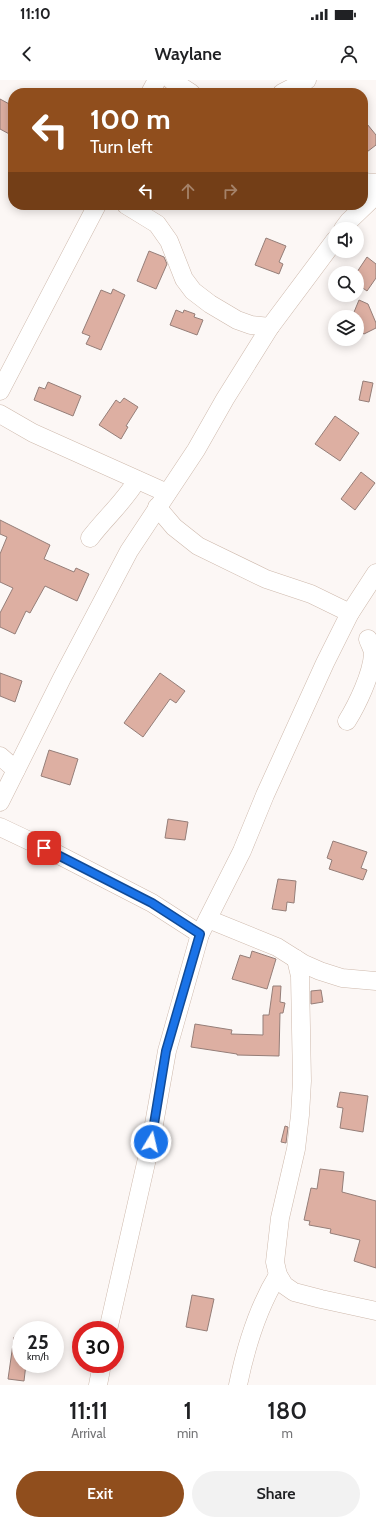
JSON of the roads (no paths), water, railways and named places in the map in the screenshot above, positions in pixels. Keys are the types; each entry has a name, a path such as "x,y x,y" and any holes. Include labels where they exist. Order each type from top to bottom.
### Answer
{"street":[{"path":"171,80 183,88"},
{"path":"292,88 307,80"},
{"path":"368,202 376,195"},
{"path":"0,391 94,210"},
{"path":"134,210 157,224 169,241 184,279 193,291 210,304 237,320 251,325 270,327"},
{"path":"348,222 360,210"},
{"path":"0,802 75,652 129,551 196,450 270,327 328,249"},
{"path":"0,414 33,433 137,480 162,500 174,527 198,546 266,579 311,594 372,641 373,653 362,693 347,721"},
{"path":"90,538 122,501 137,480"},
{"path":"110,1321 151,1142 166,1051 204,926 242,851 295,728 346,620 376,573"},
{"path":"0,756 16,770"},
{"path":"0,827 152,903 204,926 277,947 296,959 320,971 342,978 376,981"},
{"path":"296,959 300,976 302,1081 296,1149 280,1218 275,1262 278,1275 284,1285 294,1292 376,1311"},
{"path":"238,1385 244,1353 254,1323 269,1289 278,1275"},
{"path":"98,1385 100,1373"}]}
